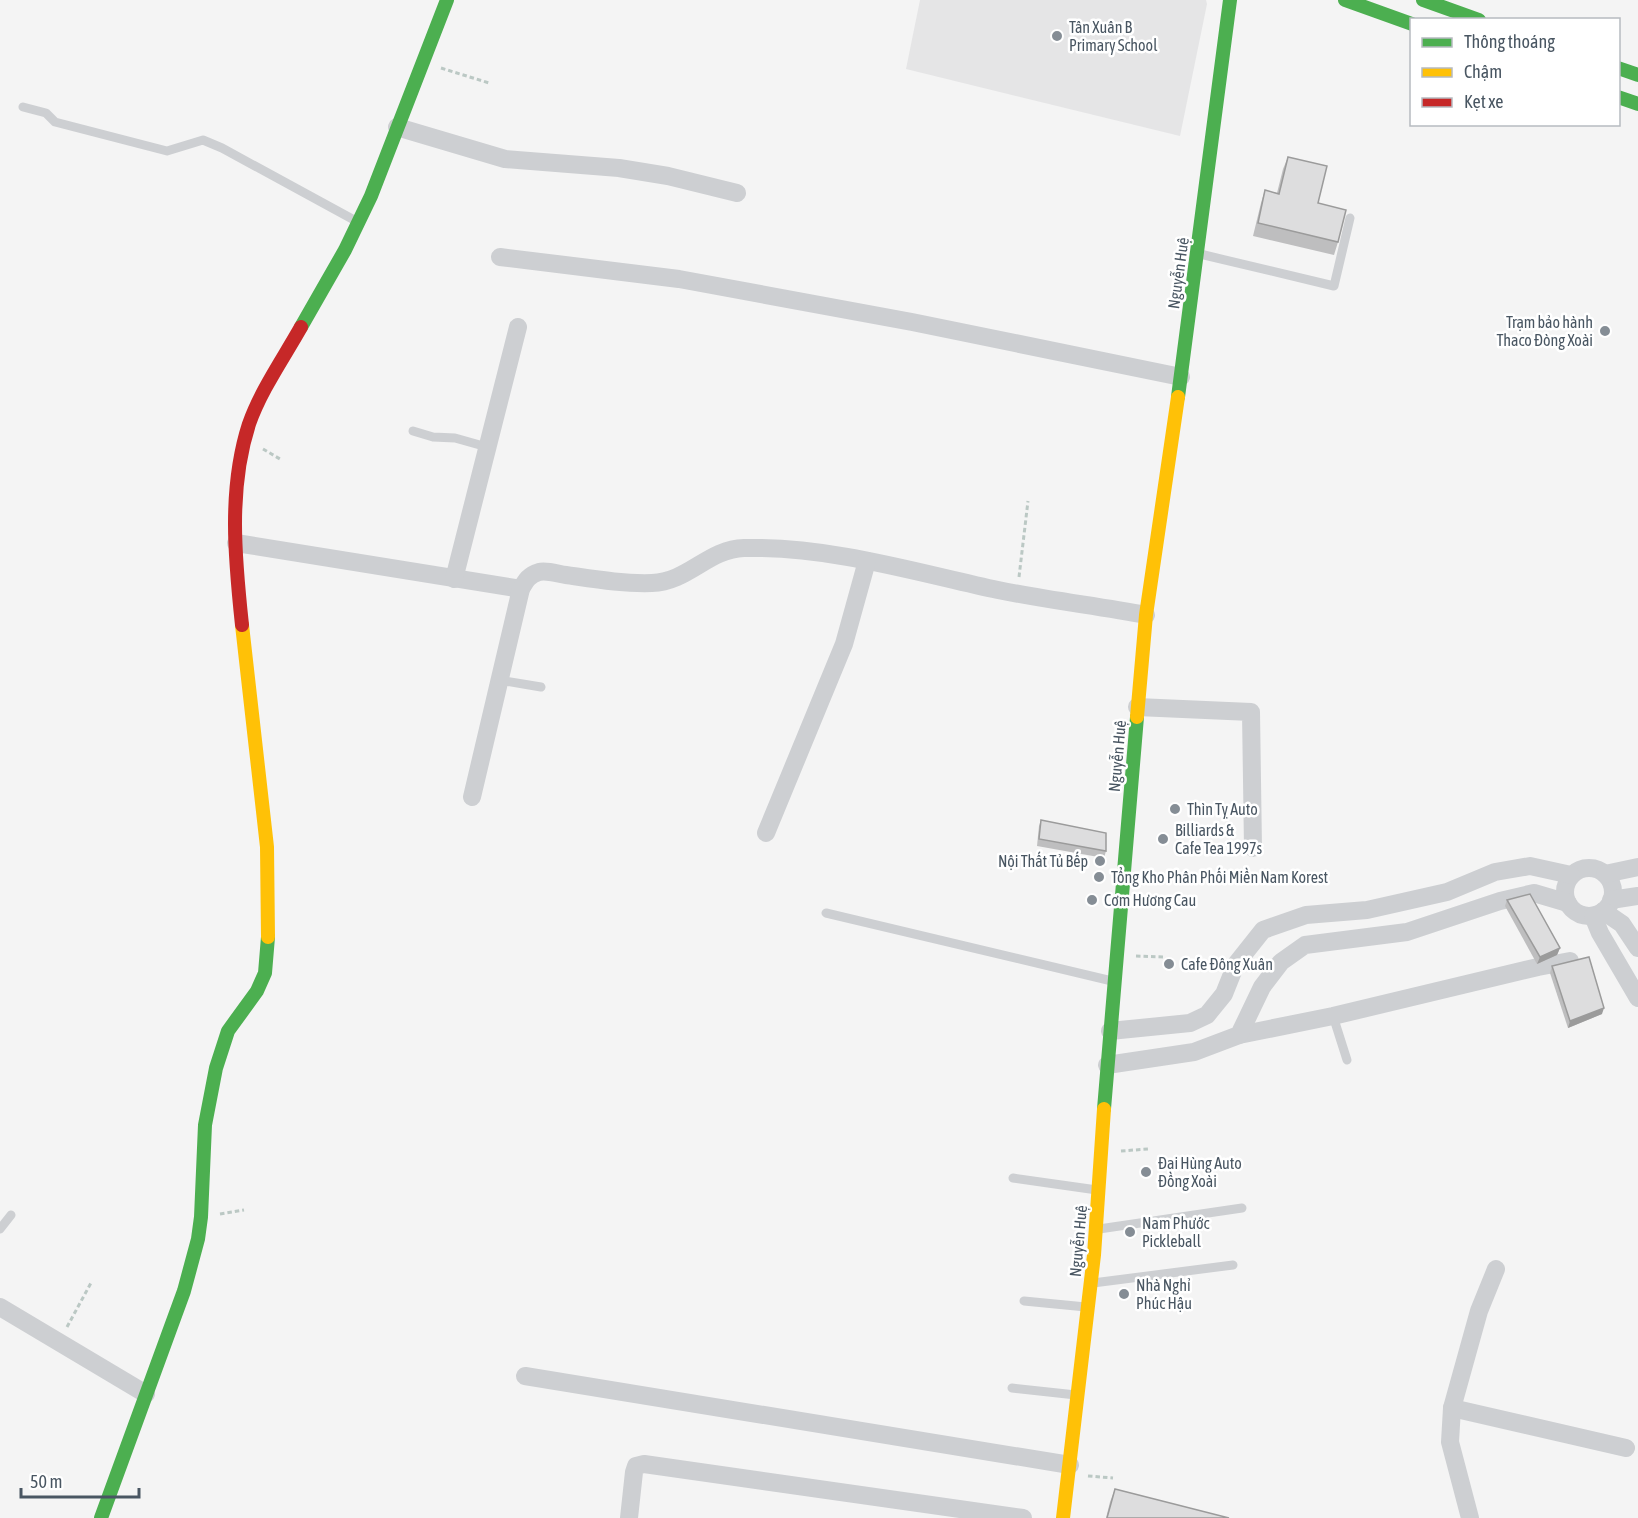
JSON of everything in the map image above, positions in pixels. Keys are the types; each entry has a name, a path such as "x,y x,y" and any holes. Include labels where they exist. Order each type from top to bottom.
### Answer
{"street":[{"path":"107,1516 146,1394 184,1291 198,1239 205,1125 216,1068 228,1031 257,991 265,973 268,936 267,846 236,571 235,504 240,463 249,425 260,398 321,294 371,196 447,0"},
{"name":"Nguyễn Huệ","path":"1066,1517 1069,1469 1096,1230 1107,1065 1146,615 1181,377 1230,0"},
{"path":"1345,0 1410,23"},
{"path":"1423,0 1473,18"},
{"path":"1620,69 1638,75"},
{"path":"1620,98 1638,104"},
{"path":"397,128 505,159 619,168 668,176 737,193"},
{"path":"500,257 679,279 912,322 1181,377"},
{"path":"454,579 518,327"},
{"path":"236,543 520,589"},
{"path":"472,797 520,589 528,576 542,571 611,581 653,583 672,580 692,571 708,558 741,548 812,552 867,561 1017,593 1146,615"},
{"path":"766,833 844,644 867,561"},
{"path":"1137,707 1251,712 1253,849"},
{"path":"1110,1030 1190,1023 1207,1016 1224,994 1236,964 1263,930 1306,915 1367,910 1447,892 1495,872 1530,866 1571,875 1585,868 1599,870 1605,874 1612,887 1602,909 1600,933 1638,998"},
{"path":"1605,874 1638,867"},
{"path":"1571,875 1565,889 1568,903 1578,914 1602,909 1638,896"},
{"path":"1239,1035 1262,987 1281,962 1305,945 1407,932 1500,901 1534,893 1568,903"},
{"path":"1602,909 1622,924 1638,948"},
{"path":"1107,1065 1194,1052 1239,1035 1334,1017 1570,961"},
{"path":"1470,1518 1450,1442 1452,1408 1479,1311 1496,1269"},
{"path":"0,1307 146,1394"},
{"path":"525,1376 1069,1469"},
{"path":"1452,1408 1626,1448"},
{"path":"629,1518 634,1472 636,1466 644,1464 1023,1518"}],"lane":[{"path":"23,107 46,113 55,122 167,151 203,140 222,148 358,222"},
{"path":"1197,254 1334,286 1350,218"},
{"path":"413,431 433,437 455,438 487,447"},
{"path":"499,680 540,687"},
{"path":"826,913 1114,981"},
{"path":"1334,1017 1347,1060"},
{"path":"1013,1178 1099,1190"},
{"path":"1096,1230 1242,1208"},
{"path":"0,1229 11,1215"},
{"path":"1091,1283 1233,1265"},
{"path":"1024,1301 1088,1308"},
{"path":"1012,1388 1078,1395"}],"path":[{"path":"422,63 489,83"},
{"path":"1017,593 1028,501"},
{"path":"1116,955 1164,957"},
{"path":"1101,1152 1148,1149"},
{"path":"58,1342 93,1281"},
{"path":"1069,1469 1113,1478"}],"shaded area":[{"name":"Tân Xuân B Primary School","path":"920,0 1206,0 1180,136 906,69"}],"building":[{"path":"1288,157 1327,166 1318,203 1346,210 1338,242 1258,223 1265,190 1279,194"},
{"path":"1041,820 1106,833 1106,851 1039,839"},
{"path":"1530,894 1560,948 1540,957 1507,900"},
{"path":"1589,957 1604,1008 1570,1021 1552,966"},
{"path":"1115,1489 1229,1518 1107,1518"}],"traffic: fast":[{"path":"301,327 345,250 371,196 447,0"},
{"path":"1178,397 1230,0"},
{"path":"1345,0 1410,23"},
{"path":"1423,0 1473,18"},
{"path":"1620,69 1638,75"},
{"path":"1620,98 1638,104"},
{"path":"1104,1109 1137,717"},
{"path":"101,1518 184,1291 198,1239 205,1125 216,1068 228,1031 257,991 265,973 268,937"}],"traffic: slow":[{"path":"1137,717 1146,615 1178,397"},
{"path":"242,625 267,847 268,937"},
{"path":"1063,1518 1094,1255 1104,1109"}],"traffic: jam":[{"path":"242,625 235,524 242,449 249,424 260,399 301,327"}],"place":[{"name":"Tân Xuân B Primary School","path":"1057,36"},
{"name":"Trạm bảo hành Thaco Đòng Xoài","path":"1605,331"},
{"name":"Thìn Tỵ Auto","path":"1175,809"},
{"name":"Billiards & Cafe Tea 1997s","path":"1163,839"},
{"name":"Nội Thất Tủ Bếp","path":"1100,861"},
{"name":"Tổng Kho Phân Phối Miền Nam Korest","path":"1099,877"},
{"name":"Cơm Hương Cau","path":"1092,900"},
{"name":"Cafe Đông Xuân","path":"1169,964"},
{"name":"Đại Hùng Auto Đồng Xoài","path":"1146,1172"},
{"name":"Nam Phước Pickleball","path":"1130,1232"},
{"name":"Nhà Nghỉ Phúc Hậu","path":"1124,1294"}]}
